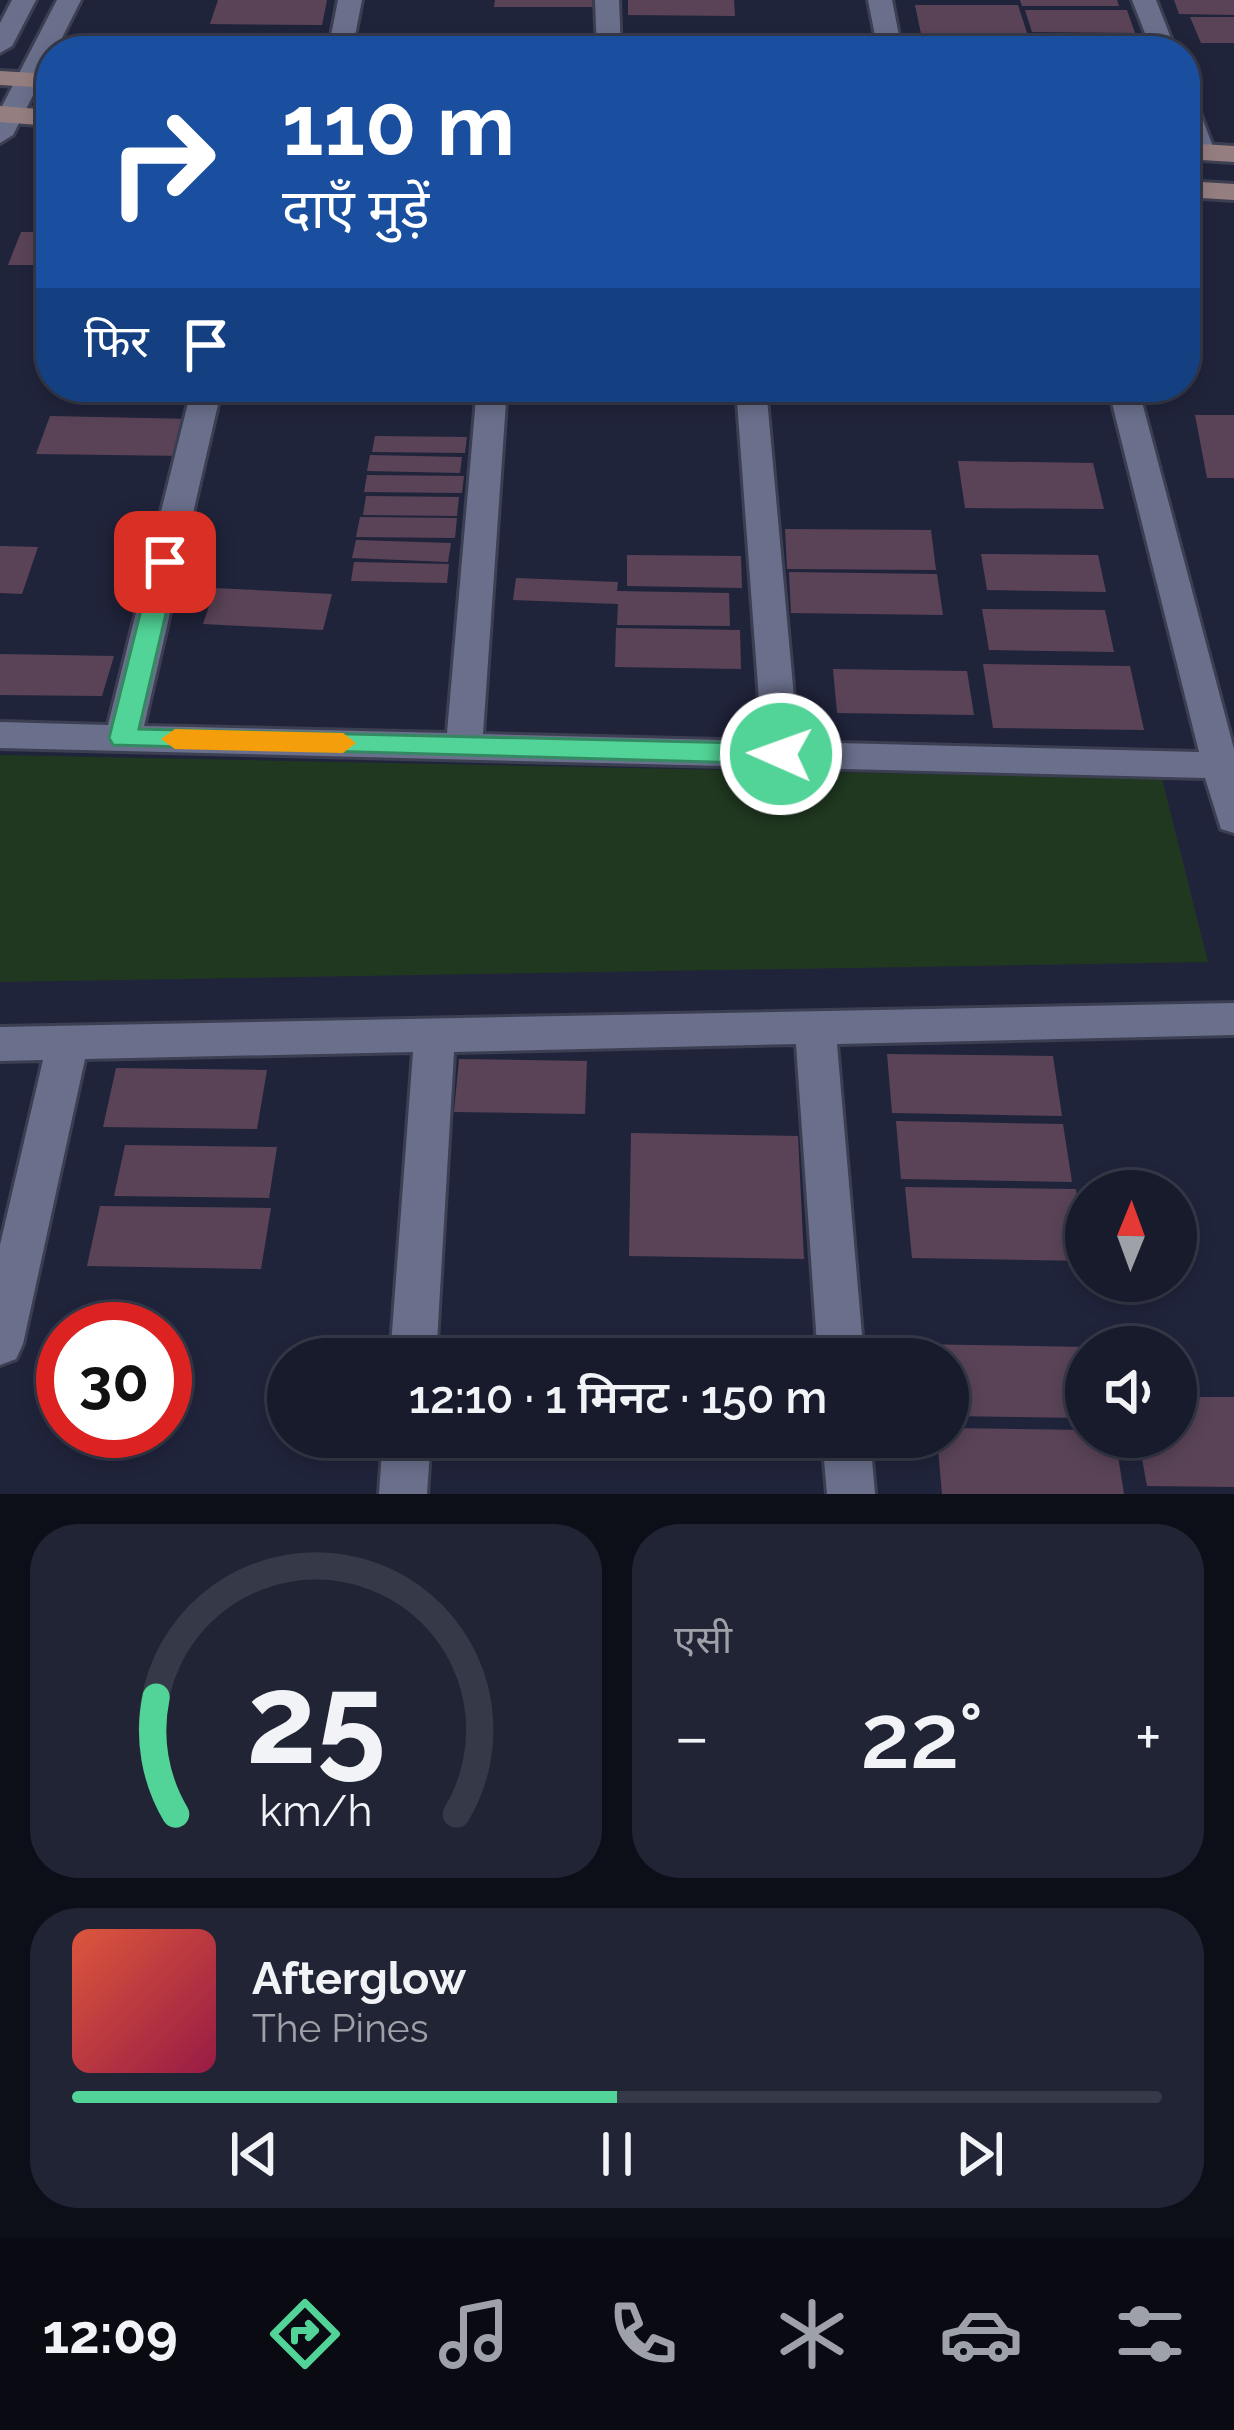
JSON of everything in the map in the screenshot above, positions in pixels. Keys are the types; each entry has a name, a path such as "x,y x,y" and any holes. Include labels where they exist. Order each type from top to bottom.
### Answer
{"street":[{"path":"0,46 24,0"},
{"path":"56,36 69,0"},
{"path":"343,36 350,0"},
{"path":"607,0 608,36"},
{"path":"880,0 887,36"},
{"path":"1144,0 1158,36"},
{"path":"0,78 36,80"},
{"path":"3,121 36,84"},
{"path":"3,121 36,119"},
{"path":"1200,152 1234,154"},
{"path":"1200,190 1234,192"},
{"path":"123,738 203,402"},
{"path":"464,746 492,402"},
{"path":"752,402 781,754"},
{"path":"1127,402 1227,765 1234,819"},
{"path":"0,735 1227,765"},
{"path":"0,1044 1234,1019"},
{"path":"815,1027 839,1338"},
{"path":"414,1338 435,1035"},
{"path":"0,1343 68,1042"},
{"path":"403,1494 406,1458"},
{"path":"848,1458 851,1494"}],"green space":[{"path":"0,755 1162,779 1208,962 0,982"}],"building":[{"path":"218,0 327,0 322,25 210,24"},
{"path":"495,0 598,0 598,7 494,7"},
{"path":"628,0 734,0 735,16 628,15"},
{"path":"1020,0 1117,0 1119,6 1022,6"},
{"path":"1174,0 1234,0 1234,15 1179,14"},
{"path":"915,5 1018,5 1027,33 921,34"},
{"path":"1025,10 1127,10 1135,33 1032,32"},
{"path":"1190,17 1234,17 1234,43 1201,43"},
{"path":"21,232 36,232 36,265 8,265"},
{"path":"1195,415 1234,415 1234,478 1207,478"},
{"path":"50,416 195,419 185,456 36,454"},
{"path":"375,436 467,437 465,453 372,452"},
{"path":"370,455 462,457 460,473 367,471"},
{"path":"958,461 1093,463 1104,509 965,508"},
{"path":"367,475 464,476 462,493 364,492"},
{"path":"366,496 459,497 457,516 363,515"},
{"path":"360,517 457,518 455,538 356,537"},
{"path":"785,529 931,530 936,570 787,569"},
{"path":"356,540 451,543 448,562 352,558"},
{"path":"0,546 38,547 22,594 0,593"},
{"path":"981,554 1098,555 1106,592 987,590"},
{"path":"627,555 741,556 742,588 627,586"},
{"path":"354,562 449,564 447,583 351,581"},
{"path":"789,572 937,574 943,615 791,613"},
{"path":"516,578 618,582 617,591 729,593 730,626 617,625 618,604 513,600"},
{"path":"215,588 332,594 323,630 203,624"},
{"path":"982,609 1105,610 1114,652 989,650"},
{"path":"616,628 740,630 741,669 615,667"},
{"path":"0,654 114,656 102,696 0,695"},
{"path":"983,664 1130,666 1144,730 993,728"},
{"path":"833,669 967,671 974,715 837,713"},
{"path":"887,1054 1053,1056 1062,1116 892,1113"},
{"path":"459,1059 587,1061 585,1114 454,1112"},
{"path":"116,1068 267,1070 257,1129 103,1127"},
{"path":"896,1121 1063,1124 1070,1170 1065,1170 1065,1182 901,1179"},
{"path":"631,1133 798,1136 804,1259 629,1256"},
{"path":"125,1145 277,1147 269,1198 114,1196"},
{"path":"905,1187 1065,1189 1065,1261 912,1258"},
{"path":"100,1206 271,1208 261,1269 87,1266"},
{"path":"969,1345 1065,1347 1065,1418 969,1416"},
{"path":"1197,1397 1234,1397 1234,1487 1147,1486 1142,1458 1197,1458"},
{"path":"969,1428 1065,1430 1065,1458 1118,1458 1124,1494 942,1494 939,1458 969,1458"}],"slow traffic":[{"path":"175,739 343,743"}],"route":[{"path":"165,562 123,738 781,754"}]}
